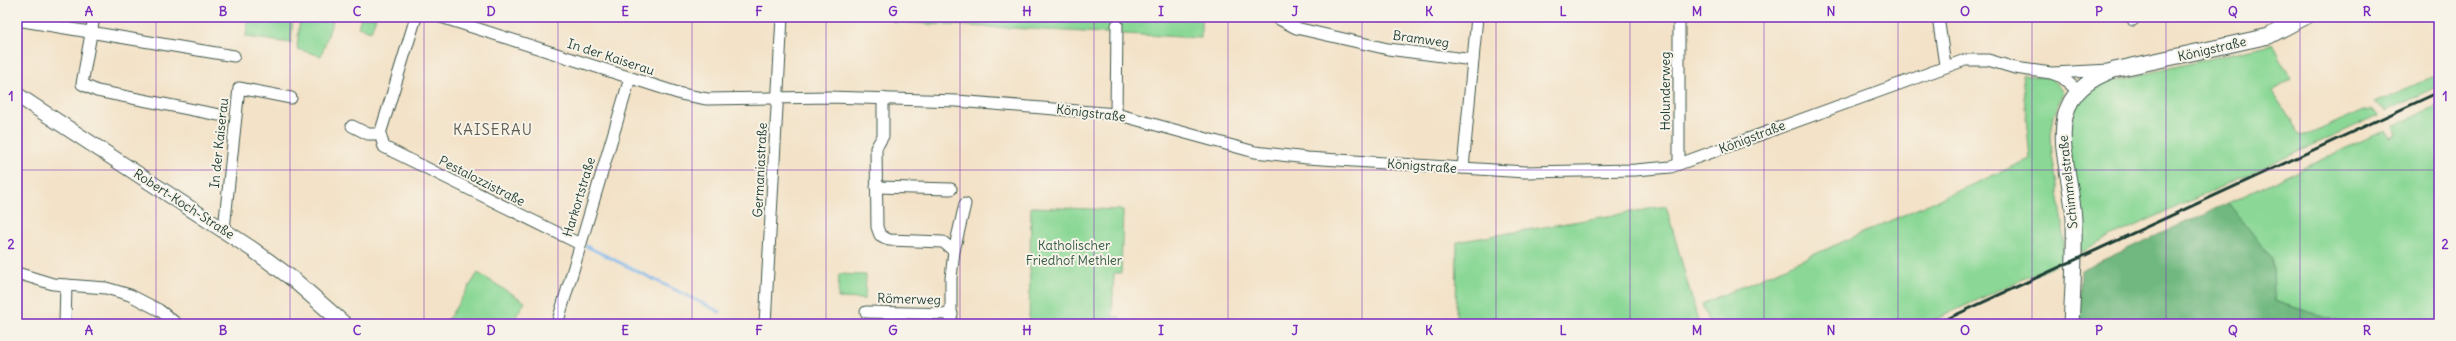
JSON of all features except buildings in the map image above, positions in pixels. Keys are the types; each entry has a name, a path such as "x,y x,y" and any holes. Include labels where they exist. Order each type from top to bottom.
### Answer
{"street":[{"path":"94,17 82,84 97,90 219,115"},
{"path":"352,126 368,134 380,134 416,17"},
{"name":"In der Kaiserau","path":"441,17 681,94 707,99 777,97"},
{"name":"Germaniastraße","path":"765,324 782,17"},
{"name":"Bramweg","path":"1275,17 1296,28 1381,47 1473,60"},
{"path":"1463,168 1477,17"},
{"name":"Holunderweg","path":"1679,17 1679,164"},
{"path":"1938,17 1945,65"},
{"name":"Königstraße","path":"777,97 883,98 1001,104 1116,114 1268,154 1525,172 1661,169 1679,164 1945,65 1978,58 2016,68 2051,73 2114,70 2234,45 2279,24 2305,17"},
{"path":"17,20 90,34 234,56"},
{"path":"1116,114 1117,26"},
{"name":"Königstraße","path":"2051,73 2062,77 2078,91 2096,77 2114,70"},
{"name":"Harkortstraße","path":"558,324 580,244 630,78"},
{"name":"In der Kaiserau","path":"224,229 239,88 291,98"},
{"name":"Schimmelstraße","path":"2071,324 2074,220 2071,191 2062,140 2062,125 2070,102 2078,91"},
{"name":"Robert-Koch-Straße","path":"17,96 224,229 285,273 344,324"},
{"path":"883,98 883,136 876,148 877,227 880,235 889,240 943,242 954,251"},
{"name":"Pestalozzistraße","path":"380,134 384,147 580,244"},
{"path":"876,187 951,189"},
{"name":"Römerweg","path":"866,312 952,319 951,278 954,251 965,204"},
{"path":"17,273 130,295 159,310 177,324"},
{"path":"64,282 65,324"}],"green space":[{"path":"248,17 293,17 291,43 246,37"},
{"path":"300,17 321,17 333,20 321,56 297,49"},
{"path":"361,17 376,17 371,31 358,27"},
{"path":"893,17 1201,17 1201,38 893,22"},
{"path":"2272,44 2291,79 2272,91 2301,136 2310,134 2364,110 2372,109 2379,115 2106,239 2081,253 2070,170 2070,147 2071,126 2076,108 2084,94 2093,87 2110,78 2115,81"},
{"path":"2439,74 2439,86 2386,111 2374,103"},
{"path":"2022,75 2051,78 2063,92 2054,116 2051,134 2052,155 2063,223 2063,261 1925,324 1709,324 1702,304 2030,159"},
{"path":"2439,105 2439,324 2347,324 2274,301 2273,259 2228,203 2385,130 2390,138 2396,135 2393,126"},
{"path":"2228,203 2273,259 2274,301 2331,319 2329,324 2233,322 2078,324 2081,270"},
{"path":"1666,206 1699,324 1456,324 1457,242"},
{"name":"Katholischer Friedhof Methler","path":"1031,207 1123,210 1121,273 1114,273 1112,316 1120,317 1120,324 1029,324"},
{"path":"478,273 525,302 511,324 445,324"},
{"path":"839,274 866,275 865,299 838,298"}],"waterway":[{"path":"586,246 720,312"}],"railway":[{"path":"1936,324 2439,92"}],"district":[{"name":"KAISERAU","path":"493,129"}]}
